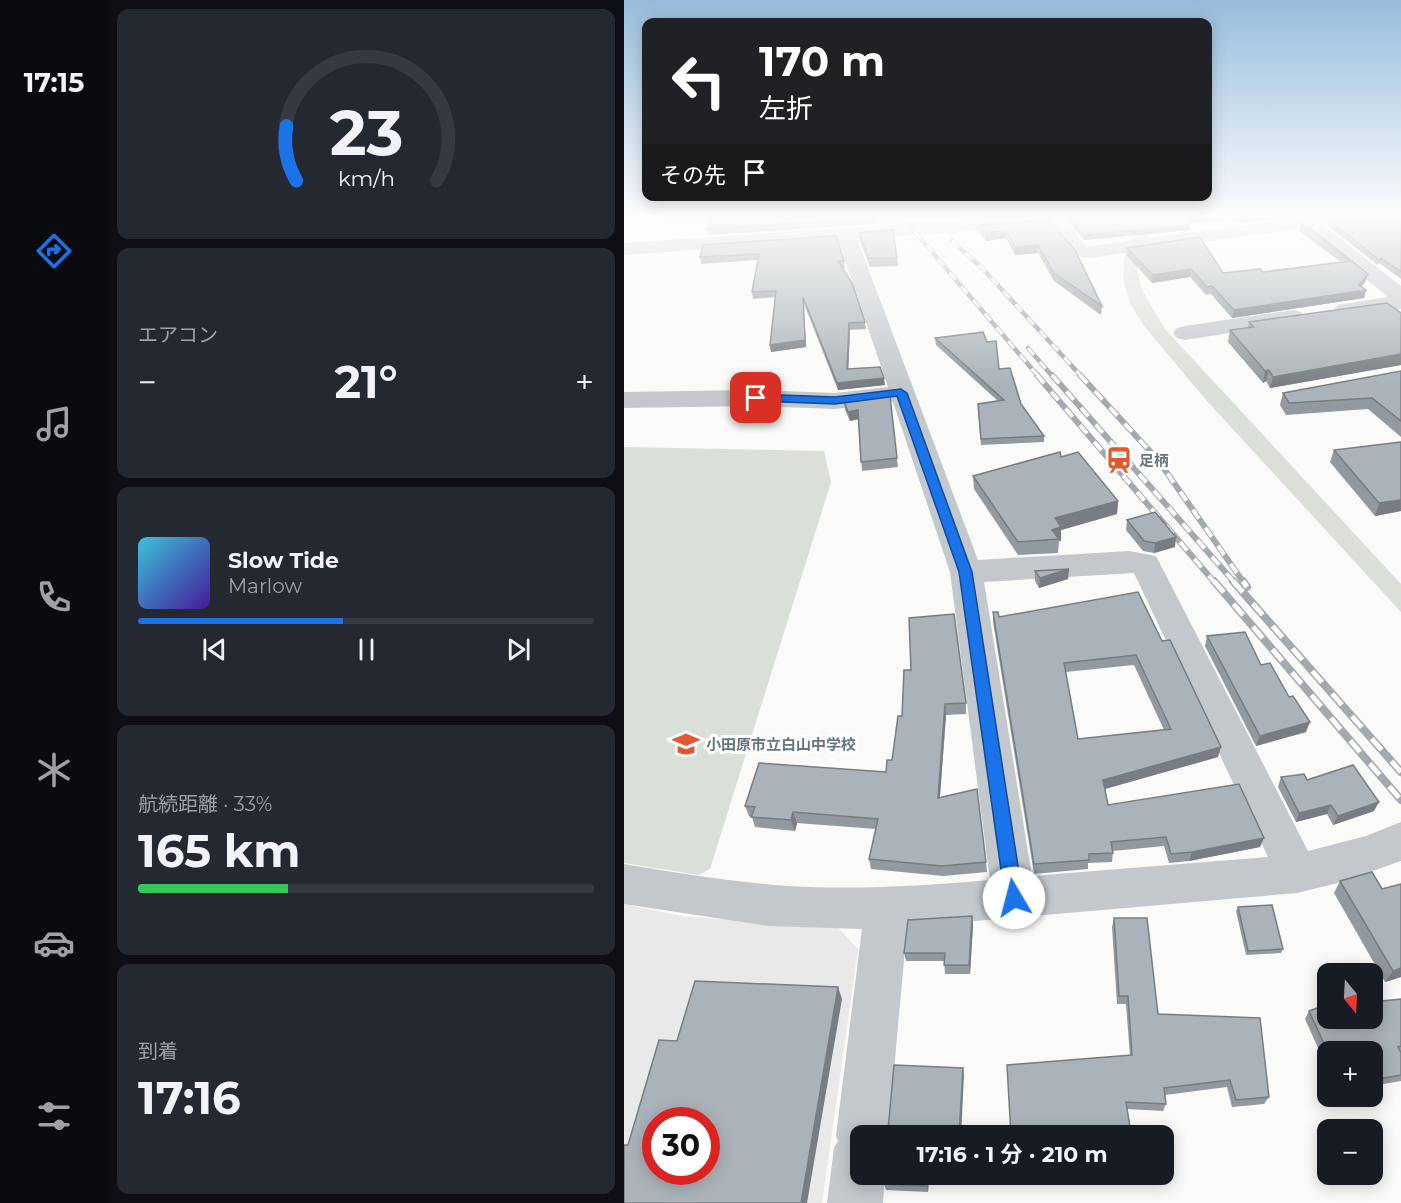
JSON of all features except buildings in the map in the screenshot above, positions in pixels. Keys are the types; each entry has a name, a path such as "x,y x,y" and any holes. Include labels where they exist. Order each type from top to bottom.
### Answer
{"street":[{"path":"860,274 966,572 1014,898"},
{"path":"1373,274 1401,297"},
{"path":"1185,333 1401,302"},
{"path":"624,400 756,398 835,400 901,393"},
{"path":"966,572 1129,562 1145,564 1298,873"},
{"path":"624,884 697,897 791,907 887,907 1298,873 1354,860 1401,841"},
{"path":"863,1125 887,907"},
{"path":"855,1203 857,1185"}],"shaded area":[{"path":"1123,274 1139,274 1143,291 1165,329 1401,584 1401,612 1207,401 1144,326 1131,305"},
{"name":"小田原市立白山中学校","path":"624,447 824,451 831,482 710,869 699,875 624,863"},
{"path":"624,904 682,916 838,928 858,949 822,1203 624,1203"}],"railway":[{"path":"951,274 1039,377"},
{"path":"988,274 1082,377"},
{"path":"1028,348 1053,377"},
{"path":"1037,375 1215,583"},
{"path":"1052,375 1235,583"},
{"path":"1080,375 1158,460 1244,583"},
{"path":"1214,581 1401,800"},
{"path":"1233,581 1401,772"},
{"path":"1243,581 1247,587"}],"place":[{"name":"足柄","path":"1119,460"},
{"name":"小田原市立白山中学校","path":"686,744"}],"route":[{"path":"756,398 835,400 901,393 966,572 1014,898"}]}
